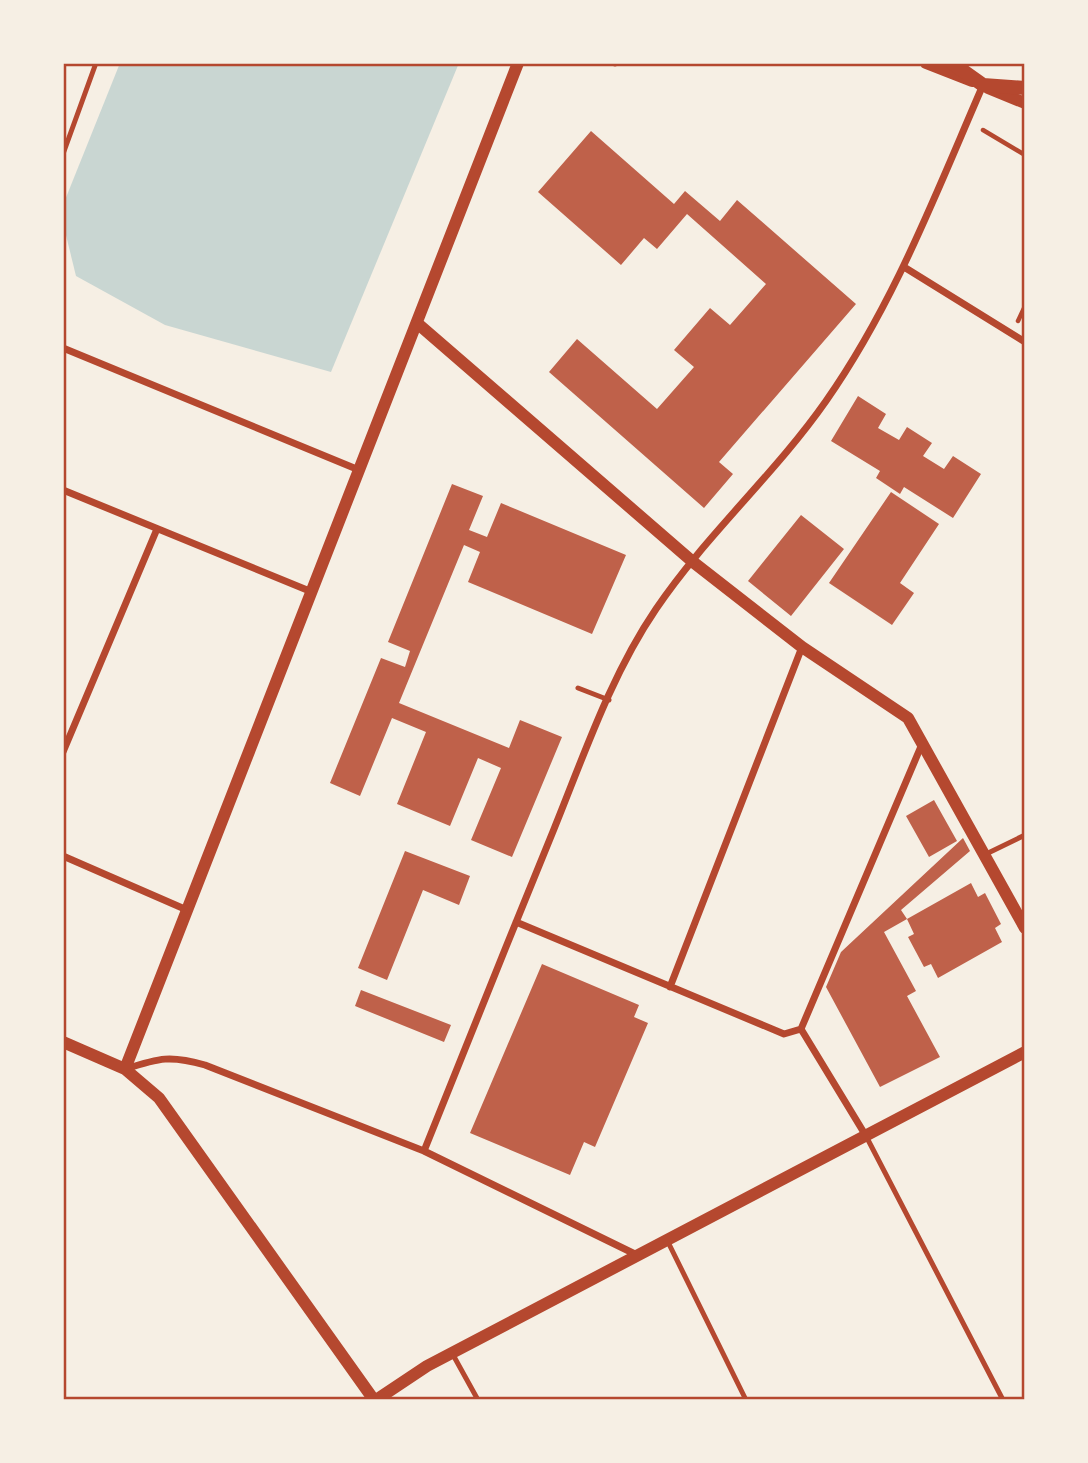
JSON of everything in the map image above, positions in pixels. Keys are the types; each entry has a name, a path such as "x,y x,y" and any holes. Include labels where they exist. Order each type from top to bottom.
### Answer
{"main road":[{"path":"952,63 983,85 1025,88"}],"street":[{"path":"125,1069 518,63"},
{"path":"926,63 1025,103"},
{"path":"424,1151 622,667 656,609 795,442 825,401 877,319 904,267 983,85"},
{"path":"904,267 1025,342"},
{"path":"417,323 693,562 802,646 908,718 1025,928"},
{"path":"63,348 359,470"},
{"path":"63,490 312,592"},
{"path":"63,752 157,528"},
{"path":"670,987 802,646"},
{"path":"801,1029 922,743"},
{"path":"63,856 187,910"},
{"path":"516,922 784,1034 801,1029"},
{"path":"801,1029 866,1136"},
{"path":"63,1042 125,1069 159,1098 375,1400 427,1366 1025,1052"},
{"path":"125,1069 153,1060 177,1057 193,1061 424,1151 638,1256"}],"lane":[{"path":"63,154 96,63"},
{"path":"578,688 608,699"},
{"path":"985,855 1025,835"},
{"path":"866,1136 1003,1400"},
{"path":"667,1240 746,1400"},
{"path":"453,1353 478,1400"}],"path":[{"path":"983,130 1025,155"},
{"path":"1016,324 1025,306"}],"shaded area":[{"path":"120,63 459,63 331,372 165,325 76,276 63,223 63,205"}],"building":[{"path":"591,131 674,204 685,191 720,221 737,200 856,304 719,462 733,474 704,508 549,372 577,339 657,409 694,367 674,350 710,308 730,325 766,284 687,214 657,249 644,238 621,265 538,192"},
{"path":"858,396 886,414 878,428 899,440 907,427 932,443 923,456 944,469 953,456 981,474 953,518 904,487 900,494 876,478 880,471 831,441"},
{"path":"452,484 483,496 469,530 487,537 501,503 626,555 592,634 468,582 480,552 464,545 399,703 509,748 520,720 562,737 512,857 471,840 501,768 478,758 450,826 397,804 426,732 392,718 360,796 330,783 381,658 405,667 410,651 388,642"},
{"path":"891,492 939,524 900,583 914,593 892,625 829,583"},
{"path":"801,515 844,549 791,616 748,581"},
{"path":"934,800 957,841 929,857 906,816"},
{"path":"963,838 970,851 901,910 907,919 884,932 916,991 907,996 940,1057 880,1087 826,987 841,952"},
{"path":"405,851 470,876 459,905 423,890 387,980 358,968"},
{"path":"971,883 978,897 985,893 1001,924 995,928 1002,942 938,978 931,964 924,967 908,937 914,934 907,919"},
{"path":"542,964 639,1005 634,1017 648,1023 595,1147 584,1142 570,1175 470,1133"},
{"path":"361,990 451,1025 444,1042 355,1006"}]}
